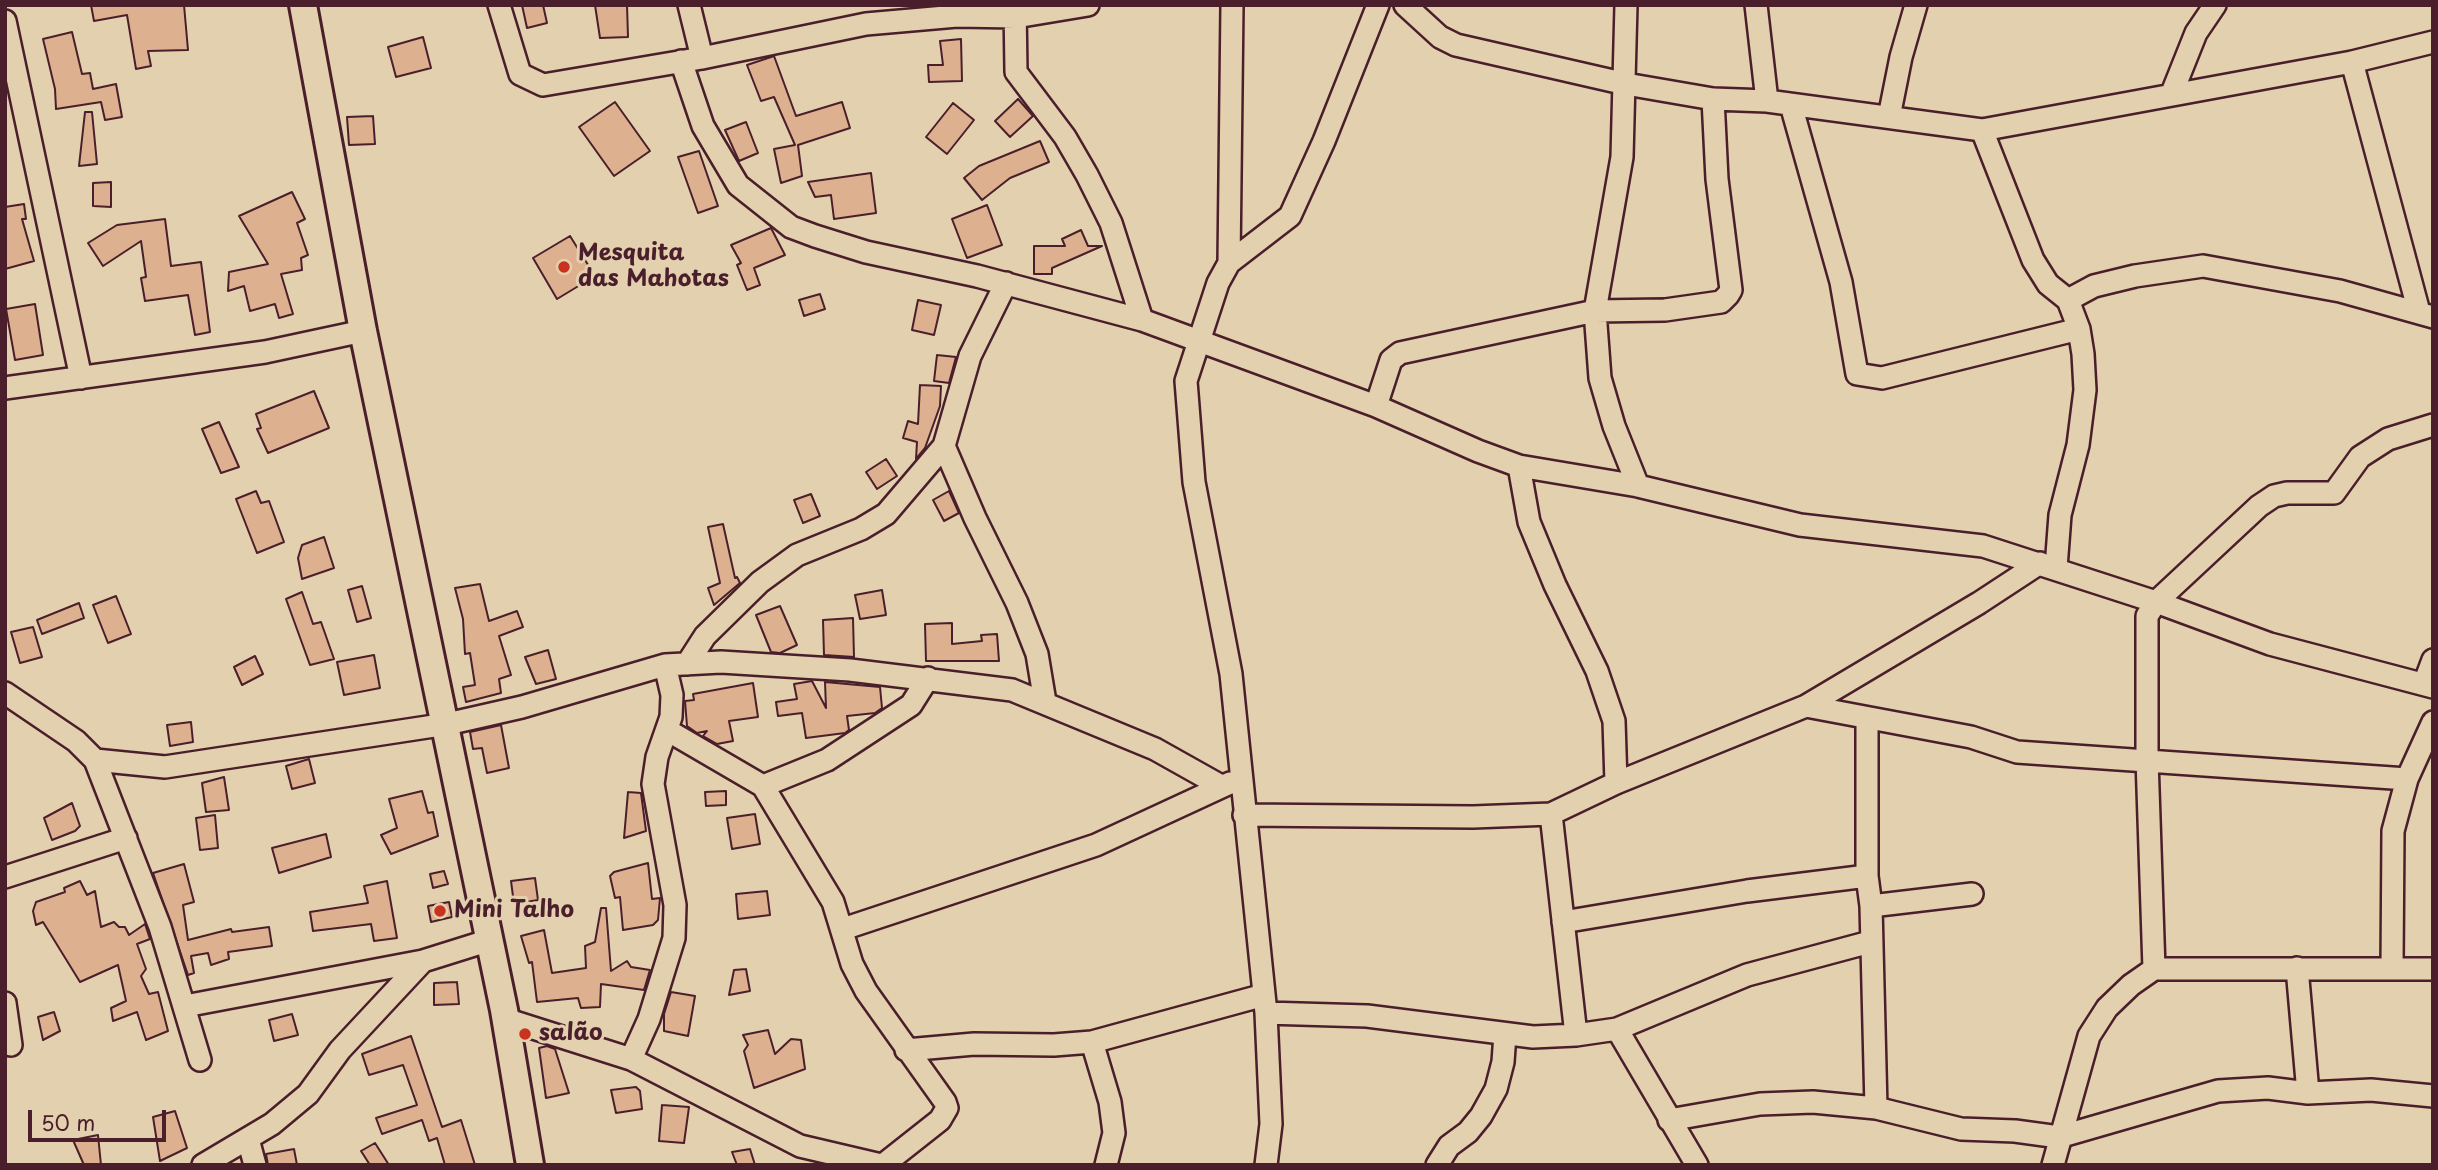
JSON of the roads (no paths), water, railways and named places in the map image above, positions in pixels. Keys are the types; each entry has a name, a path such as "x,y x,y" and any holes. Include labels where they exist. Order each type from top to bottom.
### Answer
{"street":[{"path":"303,5 363,331 490,940 530,1165"},
{"path":"499,5 520,74 543,85 692,60 832,30 896,13 957,16 1088,5"},
{"path":"689,5 692,60 703,126 738,185 768,212 791,227 866,252 1006,283 1142,320 1376,406 1478,452 1519,466 1638,486 1800,525 1983,546 2156,602 2270,644 2428,686 2433,660"},
{"path":"1229,263 1232,5"},
{"path":"1266,1165 1271,1124 1265,1004 1231,674 1209,572 1192,470 1186,381 1218,283 1229,263 1290,216 1324,141 1378,5"},
{"path":"1405,5 1440,37 1456,45 1626,84 1713,99 1767,101 1982,130 2352,62 2433,42"},
{"path":"1626,5 1622,157 1595,311 1600,378 1614,426 1638,486"},
{"path":"1756,5 1767,101"},
{"path":"1889,117 1901,57 1916,5"},
{"path":"2172,93 2196,33 2216,5"},
{"path":"1016,11 1016,72 1065,137 1087,175 1111,223 1142,320"},
{"path":"5,21 14,103 81,378"},
{"path":"2352,62 2426,315"},
{"path":"1376,406 1395,355 1595,311 1694,307 1721,302 1731,290 1717,179 1713,99"},
{"path":"1791,105 1841,282 1857,374 1882,378 2079,329"},
{"path":"1244,815 1473,817 1551,814 1616,783 1805,706 1979,603 2048,566 2078,444 2085,390 2079,329 2068,300 2048,284 2033,260 1982,130"},
{"path":"2068,300 2094,286 2134,276 2203,267 2329,289 2426,315"},
{"path":"687,664 705,636 760,582 797,555 861,529 886,514 944,446 970,356 1006,283"},
{"path":"5,387 265,352 363,331"},
{"path":"2154,970 2147,759 2147,616 2156,602 2259,506 2274,496 2334,493 2360,457 2388,439 2433,425"},
{"path":"944,446 1037,654 1045,702"},
{"path":"1519,466 1530,522 1555,585 1597,671 1614,721 1616,783"},
{"path":"95,760 165,768 447,724 522,707 665,666 721,662 928,678 1012,690 1155,749 1221,786"},
{"path":"631,1059 652,1009 674,938 675,905 653,785 657,757 667,730 672,695 665,666"},
{"path":"763,786 827,760 911,705 928,678"},
{"path":"5,693 76,741 95,760 160,927 200,1060"},
{"path":"1805,706 1971,737 2017,752 2407,779"},
{"path":"1867,718 1867,876 1871,906 1876,1108"},
{"path":"2392,967 2393,831 2407,779 2433,722"},
{"path":"505,1018 631,1059 800,1146 835,1156 882,1165 940,1120 947,1108 866,992 852,964 843,929 814,868 774,808 763,786 667,730"},
{"path":"843,929 1096,845 1241,779"},
{"path":"1551,814 1576,1035"},
{"path":"5,877 125,838"},
{"path":"1563,922 1787,885 1867,876"},
{"path":"1871,906 1972,894"},
{"path":"185,1006 423,961 490,940"},
{"path":"906,1050 974,1044 1054,1045 1092,1042 1265,1004 1533,1037 1576,1035 1617,1029 1747,975 1870,942"},
{"path":"203,1165 272,1124 308,1094 340,1050 423,961"},
{"path":"2053,1165 2089,1036 2107,1007 2131,985 2154,970 2392,967 2433,969"},
{"path":"2297,968 2308,1093"},
{"path":"5,1003 11,1045"},
{"path":"1617,1029 1697,1165"},
{"path":"1437,1165 1449,1146 1468,1132 1481,1116 1496,1089 1503,1062 1505,1034"},
{"path":"1092,1042 1110,1102 1114,1133 1107,1165"},
{"path":"1669,1120 1760,1104 1813,1102 1876,1108 1961,1129 2015,1131 2059,1137 2218,1091 2268,1088 2308,1093 2371,1090 2433,1096"},
{"path":"248,1139 256,1165"}],"place":[{"name":"Mesquita das Mahotas","path":"564,267"},
{"name":"Mini Talho","path":"440,911"},
{"name":"salão","path":"525,1034"}]}
